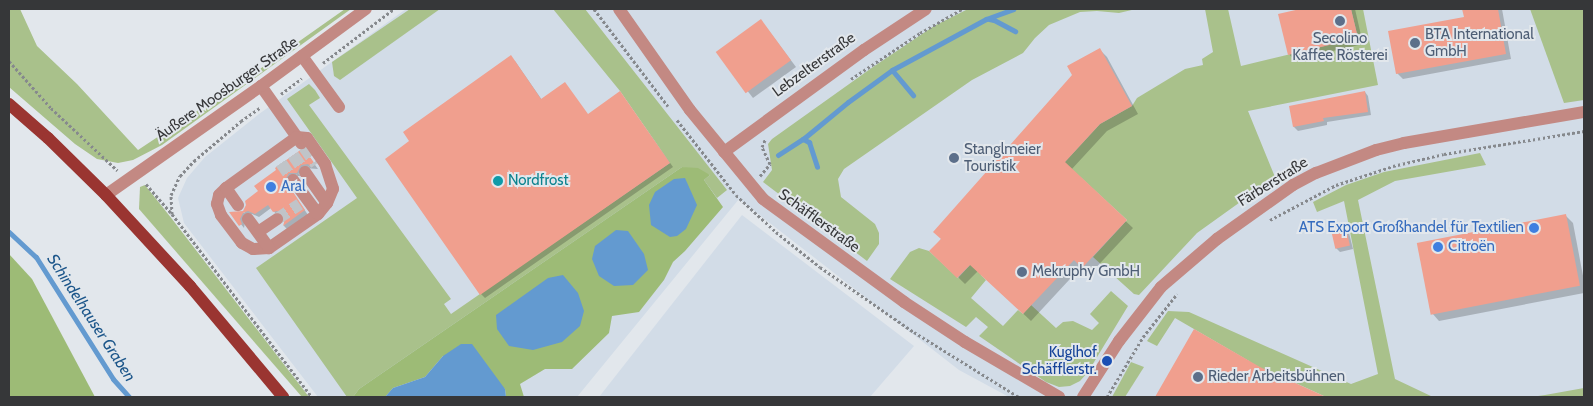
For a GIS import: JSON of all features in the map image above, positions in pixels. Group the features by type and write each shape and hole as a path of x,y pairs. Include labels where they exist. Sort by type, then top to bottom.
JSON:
{"main road":[{"path":"9,104 48,138 106,195 190,286 283,397"}],"street":[{"name":"Äußere Moosburger Straße","path":"106,195 261,86 366,9"},
{"name":"Schäfflerstraße","path":"619,9 690,110 763,200 904,302 973,347 1058,397"},
{"name":"Lebzelterstraße","path":"724,152 864,50 926,9"},
{"path":"302,56 339,108"},
{"path":"261,86 301,142"},
{"name":"Färberstraße","path":"1083,397 1119,341 1161,287 1217,239 1293,185 1316,173 1376,150 1404,143 1584,112"},
{"path":"307,138 324,164 334,188 327,203 318,214 269,248 253,249 242,243 221,215 217,204 219,196 226,188 278,158 301,142 307,138"},
{"path":"316,164 334,188"},
{"path":"305,172 327,203"},
{"path":"293,180 303,201 318,214"},
{"path":"226,188 238,205"},
{"path":"248,219 269,248"},
{"path":"258,232 277,219"}],"path":[{"path":"846,82 920,33 962,9"},
{"path":"9,61 51,108 131,176 172,214 312,397"},
{"path":"1268,222 1336,185 1393,166 1471,150 1584,131"},
{"path":"736,195 750,185 770,164 762,147 766,136"},
{"path":"1107,397 1147,332 1184,288"}],"shaded area":[{"path":"406,9 1584,9 1584,397 1009,397 959,370 739,199 577,397 318,397 184,223 178,198 187,178 205,157 259,114"},
{"path":"742,215 914,346 870,397 599,397"}],"green space":[{"path":"9,9 20,9 37,46 77,84 138,150 257,71 345,9 351,9 162,145 133,160 118,163 97,159 75,144 9,87"},
{"path":"410,9 440,9 340,80 334,76 332,62"},
{"path":"553,9 585,9 727,190 717,198 704,180 710,175 682,167 359,389 353,397 347,397 256,268 357,198 287,99 309,84 315,90 320,98 309,105 451,299 444,304 451,314 670,163 620,91"},
{"path":"968,9 1136,9 1119,13 1080,12 1049,25 1023,53 972,80 844,169 838,179 841,197 875,224 879,233 879,244 867,261 763,182 772,170 768,144 772,139 873,67 934,26"},
{"path":"1205,9 1228,9 1241,66 1358,38 1351,9 1363,9 1378,85 1248,111 1275,177 1197,233 1139,295 1134,294 1093,257 1127,220 1076,173 981,275 986,280 971,298 1003,326 1018,310 1023,314 1031,305 1056,328 1063,322 1073,321 1092,330 1099,323 1090,314 1111,291 1128,306 1088,372 1080,381 1070,386 1059,387 1046,382 979,336 988,327 976,317 966,327 890,279 910,252 919,248 929,251 958,278 1100,124 1132,106 1137,98 1185,69 1203,65 1202,59 1213,52"},
{"path":"1530,9 1584,9 1584,100 1564,103"},
{"path":"1480,153 1486,165 1395,181 1358,200 1395,379 1433,397 1326,397 1265,369 1252,397 1228,397 1249,361 1175,318 1157,346 1147,341 1168,311 1189,312 1351,384 1378,374 1344,201 1317,212 1313,202 1346,185 1384,172"},
{"path":"682,167 698,168 710,175 704,180 723,207 673,262 664,280 639,312 612,316 609,333 572,369 545,369 520,384 524,397 506,397 505,389 443,356 425,377 393,388 385,397 353,397 359,389"},
{"path":"145,185 309,397 302,397 139,209 140,187"},
{"path":"9,254 32,279 95,397 9,397"},
{"path":"1131,362 1144,367 1125,397 1112,397"},
{"path":"1584,388 1584,397 1531,397 1545,395"}],"water":[{"path":"685,178 697,205 686,229 677,236 670,237 651,225 649,205 655,192 674,179"},
{"path":"616,230 628,231 644,254 648,270 633,285 614,286 599,276 592,259 595,246"},
{"path":"563,275 578,293 584,311 580,326 562,342 533,350 509,346 497,329 496,315 548,278"},
{"path":"461,344 472,344 505,389 506,397 385,397 393,388 425,377 443,356"}],"building":[{"path":"1300,9 1351,9 1358,38 1288,55 1278,14"},
{"path":"1462,9 1498,9 1506,54 1396,74 1388,31 1464,17"},
{"path":"761,19 791,60 746,93 716,52"},
{"path":"1100,48 1132,106 1100,124 1065,162 1127,220 1082,268 1074,260 1023,314 970,265 957,278 929,251 941,239 933,232 1072,75 1067,66"},
{"name":"Nordfrost","path":"511,55 541,99 565,82 588,114 620,91 670,163 480,295 385,159 409,141 403,132"},
{"path":"1365,91 1368,112 1323,118 1324,121 1293,127 1289,106"},
{"path":"305,150 315,164 312,167 308,164 301,165 297,173 289,173 285,180 305,210 283,226 285,219 283,214 277,211 273,212 268,205 255,214 248,211 243,213 240,219 242,224 239,226 229,212 243,211 246,205 245,201 258,191 254,186 299,151"},
{"path":"1566,214 1580,286 1431,315 1417,243"},
{"path":"1345,224 1350,245 1335,249 1330,227"},
{"path":"1194,329 1260,367 1326,397 1155,397"}],"waterway":[{"path":"778,155 803,139 848,102 892,70 986,19 1013,9"},
{"path":"989,19 1015,31"},
{"path":"892,70 913,95"},
{"path":"803,139 809,142 817,167"},
{"name":"Schindelhauser Graben","path":"9,232 36,257 113,379 129,397"}],"tunnel":[{"path":"304,147 316,164"},
{"path":"293,155 305,172"},
{"path":"281,163 293,180"},
{"path":"277,219 300,204"}],"place":[{"name":"Secolino Kaffee Rösterei","path":"1340,21"},
{"name":"BTA International GmbH","path":"1415,43"},
{"name":"Stanglmeier Touristik","path":"954,158"},
{"name":"Nordfrost","path":"498,181"},
{"name":"Aral","path":"271,187"},
{"name":"ATS Export Großhandel für Textilien","path":"1534,228"},
{"name":"Citroën","path":"1438,247"},
{"name":"Mekruphy GmbH","path":"1022,272"},
{"name":"Kuglhof Schäfflerstr.","path":"1107,361"},
{"name":"Rieder Arbeitsbühnen","path":"1198,377"}]}
